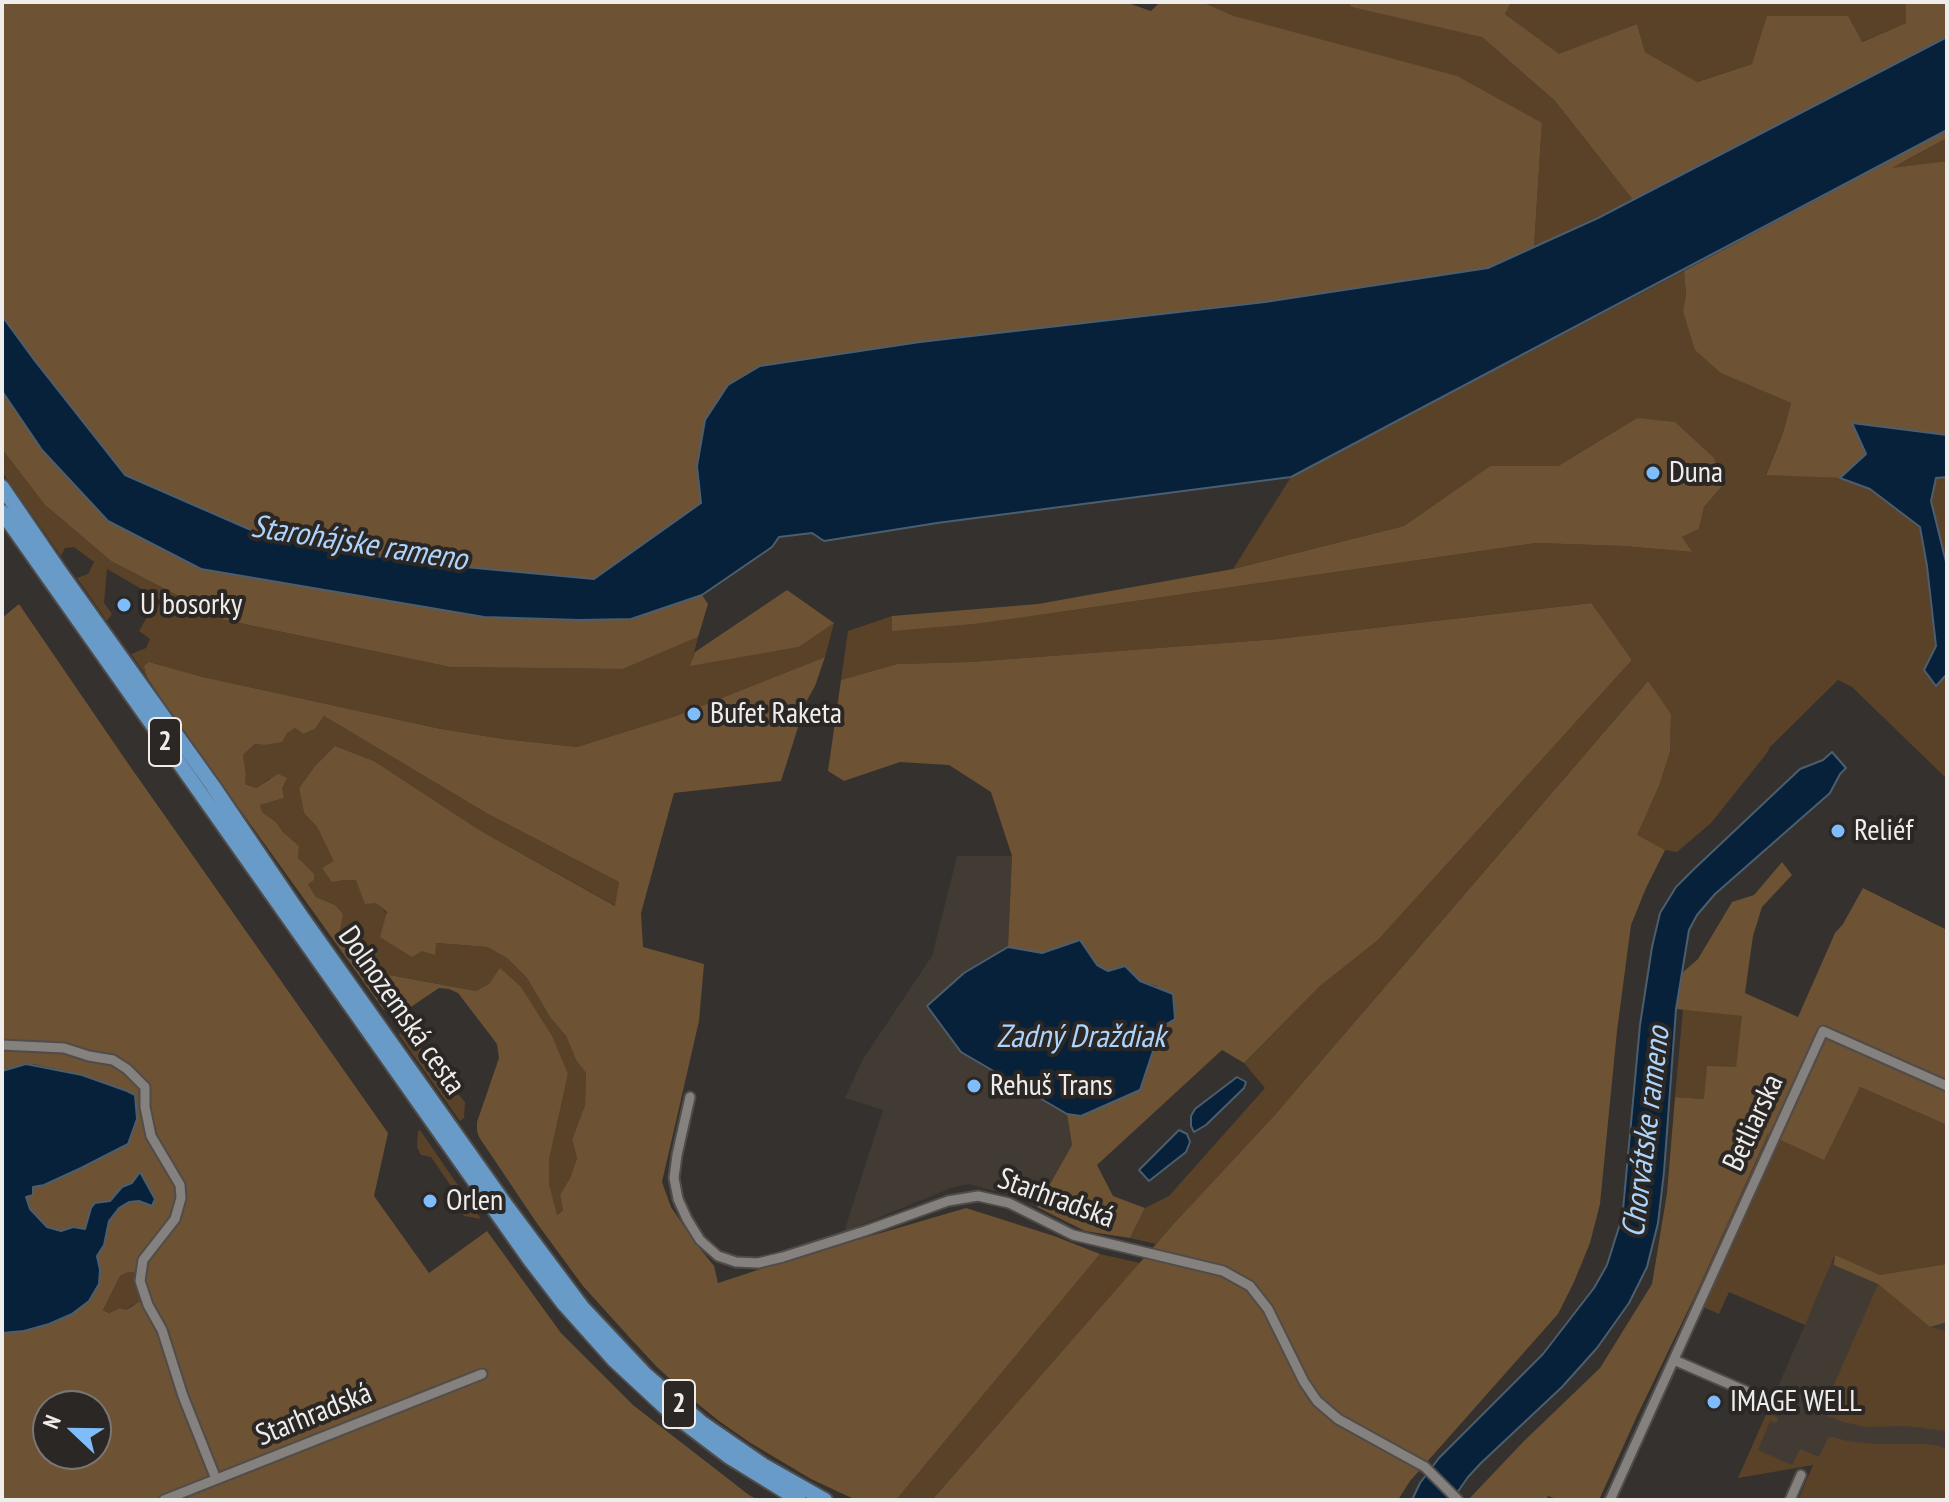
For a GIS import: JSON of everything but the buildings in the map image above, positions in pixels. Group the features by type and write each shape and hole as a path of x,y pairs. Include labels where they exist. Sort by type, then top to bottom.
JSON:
{"main road":[{"name":"Dolnozemská cesta","path":"2,487 301,916 582,1307 636,1365 702,1423 763,1465 825,1500"},
{"name":"Dolnozemská cesta","path":"2,512 563,1303 614,1360 670,1412 728,1456 799,1500"}],"street":[{"name":"Betliarska","path":"1610,1500 1823,1031 1947,1086"},
{"path":"2,1045 64,1048 113,1060 145,1087 145,1107 151,1136 180,1185 181,1198 175,1219 143,1260 140,1281 148,1305 162,1330 183,1396 216,1479"},
{"name":"Starhradská","path":"690,1097 674,1178 678,1199 687,1219 700,1240 718,1256 736,1262 758,1263 865,1231 948,1201 978,1196 1009,1203 1073,1235 1223,1271 1250,1286 1268,1309 1304,1382 1317,1401 1338,1419 1425,1467 1458,1500"},
{"path":"1674,1360 1771,1402"},
{"name":"Starhradská","path":"164,1500 482,1374"},
{"path":"1790,1500 1801,1475"}],"shaded area":[{"path":"2,2 1125,2 1151,11 1160,2 1202,2 1234,16 1457,76 1542,123 1534,247 1488,268 1265,302 920,342 760,366 697,466 701,503 595,579 411,562 267,537 125,475 2,316"},
{"path":"1202,2 1348,2 1351,7 1481,36 1555,101 1633,200 1534,247 1542,123 1234,16"},
{"path":"1348,2 1511,2 1505,14 1559,54 1637,24 1645,52 1697,82 1752,64 1767,16 1848,16 1862,42 1906,23 1905,2 1946,2 1947,36 1633,200 1555,101 1482,37 1351,7"},
{"path":"1511,2 1905,2 1906,23 1861,42 1752,64 1696,82 1645,52 1637,24 1559,55 1504,13"},
{"path":"1947,130 1947,138 1892,168 1947,161 1947,435 1853,423 1866,455 1840,478 1766,475 1791,403 1721,373 1695,350 1683,311 1686,294 1684,271"},
{"path":"1947,138 1947,161 1889,169 1911,158"},
{"path":"1684,271 1686,294 1683,311 1722,373 1791,403 1783,433 1766,474 1840,478 1870,489 1920,527 1937,647 1924,670 1936,685 1947,674 1947,779 1852,687 1838,680 1770,747 1711,823 1677,852 1665,850 1636,836 1659,786 1670,752 1671,714 1647,682 1273,1117 1156,1244 1130,1238 1145,1208 1169,1196 1265,1088 1244,1063 1320,986 1378,940 1632,660 1590,603 1278,639 970,662 897,664 841,680 848,631 892,616 892,630 1039,615 1536,543 1691,552 1682,537 1699,529 1704,507 1723,485 1637,418 1558,466 1490,466 1404,526 1233,569 1291,477"},
{"path":"2,391 42,450 201,569 484,617 631,619 702,595 708,604 698,637 623,669 450,667 225,620 111,561 45,505 2,449"},
{"path":"1637,418 1675,422 1714,458 1723,485 1704,507 1699,529 1682,537 1692,552 1536,543 1039,615 892,631 892,616 1038,604 1233,569 1404,526 1490,466 1558,466"},
{"path":"2,449 45,505 111,561 225,620 450,667 623,669 698,637 691,665 799,647 834,623 825,657 676,716 577,747 441,729 203,677 149,662 145,666 147,677 131,654 146,648 150,639 139,631 162,601 107,569 104,603 112,614 107,621 77,578 88,574 94,562 74,547 65,548 61,556 2,472"},
{"path":"1947,477 1947,566 1931,501 1936,478"},
{"path":"787,590 834,623 799,647 690,666 695,652"},
{"path":"1591,603 1632,660 1378,940 1320,986 1244,1063 1222,1050 1097,1165 1113,1196 1145,1208 1130,1238 1085,1231 1037,1207 1072,1145 1067,1114 1081,1116 1139,1090 1161,1027 1157,986 1140,981 1125,967 1108,971 1097,965 1080,940 1042,953 1008,947 1012,856 991,792 949,765 900,762 844,781 828,771 841,680 897,664 970,662 1278,639"},
{"path":"19,604 388,1133 374,1196 429,1273 487,1231 561,1333 633,1405 758,1500 2,1500 2,1333 24,1331 100,1270 97,1256 104,1245 109,1221 119,1208 129,1201 152,1206 132,1183 122,1187 110,1201 91,1208 85,1230 73,1227 61,1231 47,1227 30,1209 26,1197 33,1187 48,1182 135,1095 82,1075 33,1064 2,1071 2,618","holes":["135,1272 143,1277 147,1285 146,1302 139,1302 126,1310 120,1308 109,1313 103,1310 120,1276"]},
{"path":"825,657 806,702 781,781 674,793 641,913 643,947 704,964 699,1021 662,1182 671,1207 714,1266 718,1283 966,1208 1100,1254 896,1500 856,1500 811,1479 749,1442 693,1400 657,1367 583,1286 479,1137 477,1122 499,1058 497,1044 458,993 449,989 439,988 402,1013 390,1013 383,1009 172,715 147,677 144,666 149,662 203,677 441,729 577,747 676,716","holes":["324,716 488,814 619,882 615,906 481,831 374,761 335,746 299,788 304,813 317,827 334,861 322,868 332,882 356,880 365,904 376,903 387,912 380,937 412,957 422,951 435,955 436,943 487,947 507,958 527,978 550,1017 566,1036 576,1060 586,1073 585,1105 572,1140 577,1158 560,1195 563,1210 557,1215 549,1184 549,1160 568,1074 552,1036 521,987 500,968 489,984 476,991 384,974 374,975 373,966 368,961 374,952 340,930 343,914 335,905 316,897 308,884 314,880 314,874 298,858 299,846 262,812 260,805 284,798 282,788 287,778 278,774 256,788 245,784 243,755 255,744 282,742 287,733 295,728 303,734 315,729"]},
{"path":"1648,681 1671,714 1670,752 1637,835 1665,850 1631,925 1600,1204 1590,1243 1558,1314 1410,1481 1398,1500 932,1500 1171,1227 1273,1117"},
{"path":"324,716 488,814 619,882 616,906 481,831 374,761 335,746 299,788 304,813 317,827 335,861 322,869 343,879 356,880 421,951 435,943 487,947 507,958 527,978 550,1017 566,1036 576,1060 586,1073 585,1105 572,1140 577,1158 560,1195 563,1210 556,1215 549,1184 549,1160 568,1074 521,987 489,984 476,991 385,974 374,975 367,961 373,952 340,930 335,905 316,897 308,884 298,858 299,846 262,812 259,805 284,798 270,778 256,788 245,784 243,755 255,744 264,745 295,728 303,734 315,729"},
{"path":"957,856 1012,856 1008,947 964,973 961,1052 1067,1114 1072,1145 1037,1207 1013,1196 969,1184 951,1188 844,1232 883,1110 845,1098 863,1059 932,956"},
{"path":"1782,862 1792,875 1762,907 1753,936 1745,993 1798,1017 1835,933 1863,888 1947,930 1947,1125 1860,1087 1824,1160 1768,1134 1599,1500 1559,1500 1548,1496 1546,1500 1468,1500 1600,1368 1652,1284 1667,1193 1675,1097 1704,1099 1707,1066 1736,1067 1742,1016 1676,1009 1681,974 1698,959 1732,902 1754,895"},
{"path":"1683,1009 1743,1016 1736,1068 1704,1099 1675,1097"},
{"path":"401,1030 419,1036 424,1042 416,1042 452,1094 459,1095 465,1102 464,1118 460,1121 399,1035"},
{"path":"1860,1087 1947,1125 1947,1264 1880,1275 1835,1255 1805,1325 1729,1292 1719,1314 1692,1302 1768,1134"},
{"path":"1901,1105 1947,1125 1947,1469 1903,1449 1738,1478"},
{"path":"420,1130 481,1219 464,1216 459,1208 466,1208 431,1157 421,1155 417,1147"},
{"path":"1100,1254 1140,1263 932,1500 896,1500"},
{"path":"1835,1255 1880,1275 1947,1264 1947,1322 1930,1327 1878,1284 1834,1265"},
{"path":"128,1272 143,1277 147,1285 146,1302 132,1305 126,1310 120,1308 109,1313 103,1310 120,1276"},
{"path":"1878,1284 1930,1327 1947,1331 1947,1431 1906,1426 1866,1427 1810,1409 1815,1398 1826,1403"},
{"path":"1767,1413 1778,1418 1776,1423 1770,1421 1758,1450 1792,1465 1800,1449 1819,1457 1828,1438 1833,1437 1876,1444 1939,1446 1947,1450 1947,1500 1798,1500 1813,1465 1738,1478"}],"water":[{"path":"1947,37 1947,130 1291,477 937,523 824,541 812,533 779,537 772,547 702,595 631,619 484,617 201,569 108,521 42,450 2,391 2,316 125,475 267,537 411,562 594,579 701,503 697,466 705,420 728,385 760,366 920,342 1265,302 1488,268 1598,218"},
{"path":"1852,423 1947,435 1947,477 1936,478 1931,501 1947,566 1947,674 1936,686 1924,670 1936,646 1920,527 1870,489 1840,478 1866,454"},
{"name":"Chorvátske rameno","path":"1832,752 1846,768 1830,793 1715,894 1689,930 1676,1009 1658,1223 1647,1267 1629,1303 1597,1348 1562,1387 1481,1463 1452,1500 1412,1500 1420,1483 1439,1458 1543,1354 1594,1288 1607,1265 1623,1210 1640,1025 1660,913 1676,887 1800,769 1823,760"},
{"name":"Zadný Draždiak","path":"1080,940 1097,965 1108,971 1125,966 1140,981 1173,994 1175,1019 1161,1027 1140,1090 1081,1116 1067,1114 961,1052 927,1006 964,973 1008,947 1042,953"},
{"path":"26,1064 82,1075 135,1095 137,1119 128,1144 44,1185 33,1187 33,1195 26,1197 30,1209 47,1227 61,1231 73,1227 85,1229 95,1203 110,1201 140,1172 155,1199 152,1206 139,1201 129,1202 119,1208 109,1221 104,1245 97,1256 99,1284 89,1301 72,1314 49,1324 2,1333 2,1071"},
{"path":"1237,1077 1246,1082 1244,1088 1206,1125 1194,1132 1191,1116 1195,1109"},
{"path":"1179,1130 1187,1134 1190,1142 1186,1152 1149,1181 1139,1170"}],"place":[{"name":"Duna","path":"1653,473"},
{"name":"U bosorky","path":"124,605"},
{"name":"Bufet Raketa","path":"694,714"},
{"name":"Reliéf","path":"1838,831"},
{"name":"Rehuš Trans","path":"974,1086"},
{"name":"Orlen","path":"430,1201"},
{"name":"IMAGE WELL","path":"1714,1402"}],"water label":[{"name":"Starohájske rameno","path":"359,544"}]}
